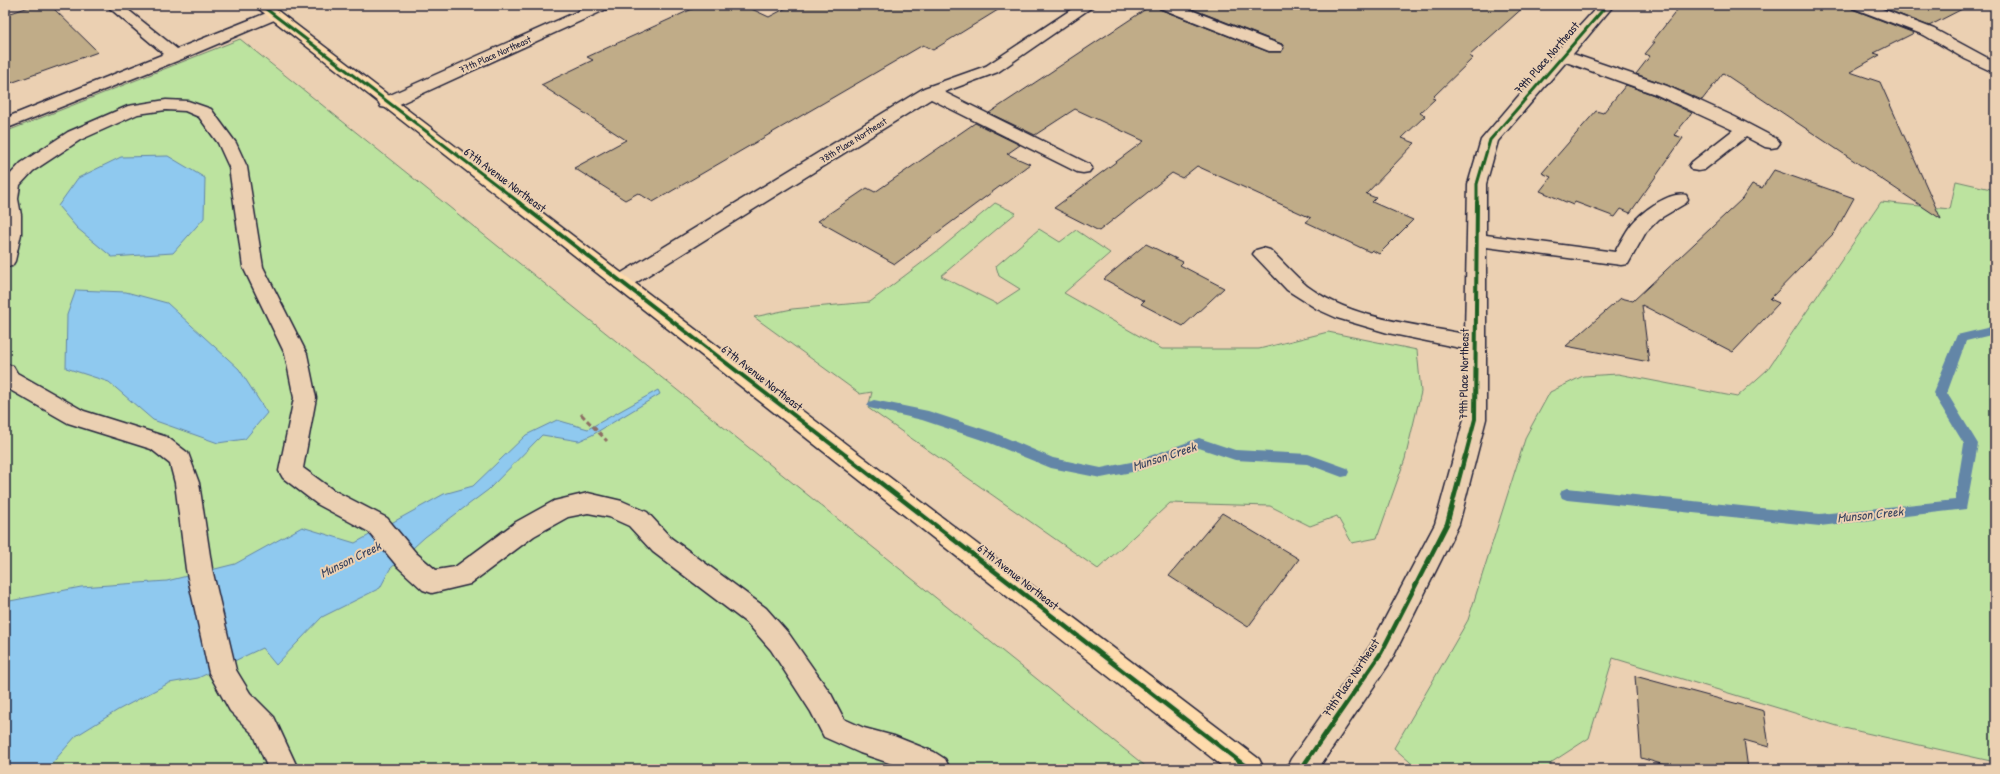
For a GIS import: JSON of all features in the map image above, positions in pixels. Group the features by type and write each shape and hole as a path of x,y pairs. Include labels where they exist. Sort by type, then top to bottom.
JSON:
{"main road":[{"name":"67th Avenue Northeast","path":"267,10 622,282 1249,769"}],"street":[{"path":"113,5 176,56"},
{"name":"77th Place Northeast","path":"387,103 604,5"},
{"name":"78th Place Northeast","path":"622,282 930,92 992,69 1088,5"},
{"path":"1165,5 1275,48"},
{"name":"79th Place Northeast","path":"1301,769 1381,653 1447,524 1475,418 1477,184 1490,140 1562,55 1607,5"},
{"path":"1858,5 1929,32 1995,68"},
{"path":"5,124 176,56 267,10"},
{"path":"1562,55 1661,90 1745,129 1771,143"},
{"path":"930,92 1083,168"},
{"path":"5,261 11,234 12,214 9,199 11,184 27,167 74,136 134,110 166,105 188,106 205,113 223,137 238,167 253,267 296,354 305,398 291,471 325,497 378,525 407,560 432,582 461,576 525,529 563,508 588,503 613,508 638,519 662,545 757,616 780,642 821,703 834,728 860,740 894,750 924,762 935,769"},
{"path":"1698,166 1745,129"},
{"path":"1477,240 1621,259 1638,229 1652,215 1679,199"},
{"path":"1263,254 1305,294 1345,313 1377,323 1475,343"},
{"path":"5,372 9,379 76,417 159,443 180,459 187,483 199,569 223,673 240,702 264,726 283,769"}],"green space":[{"path":"240,39 1149,769 5,769 5,132"},
{"path":"1956,181 1995,190 1995,762 1844,728 1613,658 1589,738 1552,762 1547,769 1418,769 1394,748 1468,620 1526,436 1550,392 1583,376 1618,374 1737,397 1767,370 1881,202 1950,209"},
{"path":"995,203 1016,213 941,276 997,304 1020,289 999,276 996,266 1039,229 1060,242 1076,230 1110,253 1064,293 1162,349 1259,349 1328,332 1417,350 1421,392 1405,459 1377,538 1352,543 1337,516 1310,526 1270,506 1170,503 1098,569 868,408 872,392 860,394 754,317 792,309 870,302 940,249"}],"water":[{"path":"168,156 205,178 204,218 173,253 112,257 77,228 58,206 78,178 121,157"},
{"path":"76,290 126,292 167,303 239,369 267,413 245,439 218,443 153,420 109,382 66,368 67,315"},
{"path":"658,390 660,394 592,435 579,441 542,435 488,490 425,537 390,569 380,588 322,617 276,665 262,648 198,678 169,683 118,710 76,736 47,769 5,769 5,602 81,587 167,581 235,564 302,527 355,543 444,494 473,486 526,435 557,420 588,429"}],"building":[{"path":"35,5 50,5 98,52 5,85 5,15"},
{"path":"701,5 743,5 769,17 792,5 1006,5 933,50 923,45 653,202 638,193 625,200 574,168 626,140 541,85 593,60 587,57"},
{"path":"1152,5 1157,5 1159,9 1269,52 1281,52 1284,47 1282,44 1182,5 1526,5 1469,56 1473,58 1432,98 1435,99 1420,113 1425,116 1402,138 1415,143 1366,194 1376,198 1372,202 1413,220 1379,254 1372,250 1370,252 1306,222 1311,218 1197,166 1182,178 1172,173 1099,231 1054,208 1144,141 1075,109 1035,135 989,113"},
{"path":"1681,5 1850,5 1852,9 1914,33 1874,53 1880,55 1850,72 1880,82 1941,219 1723,73 1702,100 1636,74 1650,56 1645,54 1655,42 1652,42"},
{"path":"1876,5 1970,5 1929,26"},
{"path":"1626,85 1654,95 1692,113 1674,135 1683,138 1630,213 1621,209 1615,217 1575,202 1573,205 1540,191 1551,177 1542,173 1596,111 1603,113"},
{"path":"975,123 1020,145 1007,154 1030,164 895,264 818,221 867,188 875,192"},
{"path":"1774,170 1854,198 1835,232 1770,299 1779,303 1733,352 1642,305 1649,362 1566,346 1621,298 1633,301 1742,199 1752,184 1762,188"},
{"path":"1146,244 1183,262 1180,265 1224,288 1183,326 1141,304 1144,301 1104,279"},
{"path":"1222,513 1299,559 1248,627 1169,576"},
{"path":"1635,676 1764,711 1769,747 1744,740 1748,769 1678,769 1641,758"}],"waterway":[{"name":"Munson Creek","path":"1567,494 1820,520 1961,505 1971,444 1940,393 1961,338 1995,330"},
{"name":"Munson Creek","path":"874,405 923,415 990,437 1051,463 1101,473 1137,466 1199,443 1235,455 1308,459 1342,472"}],"marked path":[{"path":"581,414 607,441"}],"cycle path":[{"path":"261,5 622,282 1249,769"},
{"path":"1301,769 1381,653 1447,524 1475,419 1477,184 1490,140 1607,5"}]}
